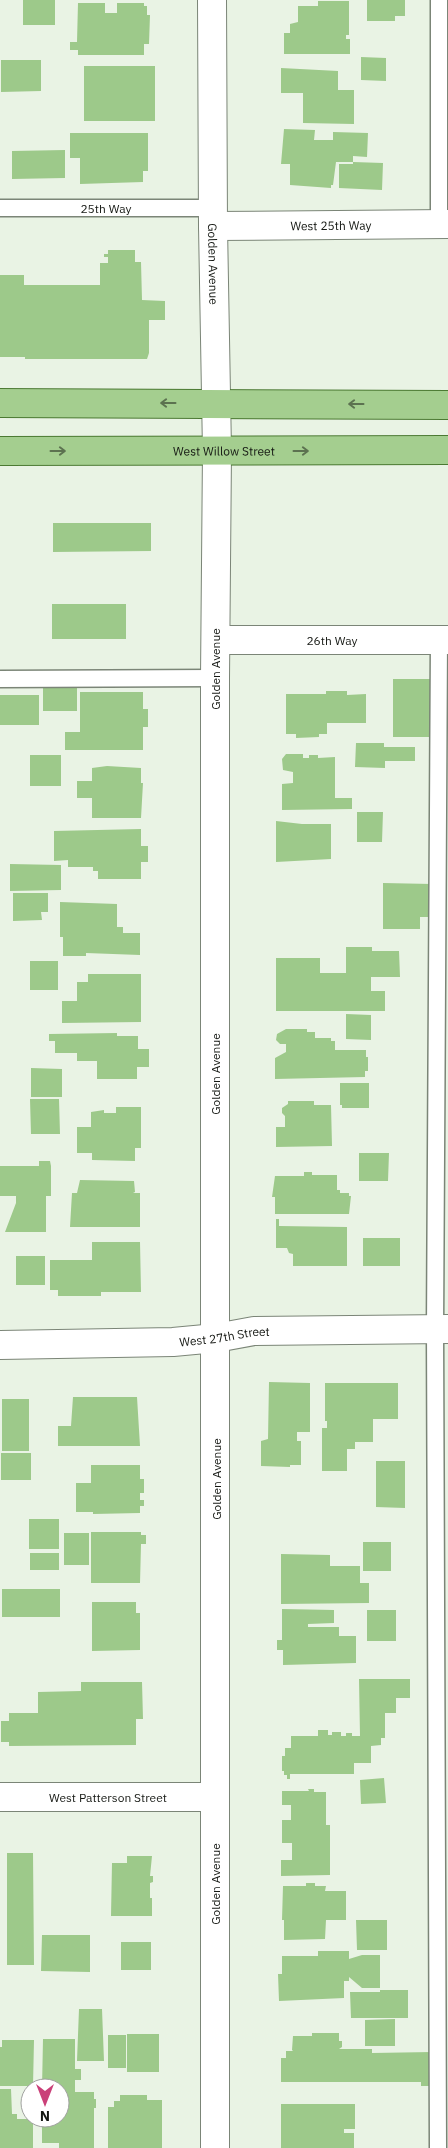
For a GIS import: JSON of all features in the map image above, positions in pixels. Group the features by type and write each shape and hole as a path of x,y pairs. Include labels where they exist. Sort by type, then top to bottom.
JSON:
{"main road":[{"path":"0,403 448,405"},
{"name":"West Willow Street","path":"0,451 448,450"}],"street":[{"name":"Golden Avenue","path":"212,0 217,452 215,678 215,2148"},
{"name":"West 25th Way","path":"213,217 443,224"},
{"name":"26th Way","path":"216,640 443,640"},
{"name":"West 27th Street","path":"0,1345 173,1342 216,1338 254,1331 442,1329"},
{"name":"West Patterson Street","path":"0,1797 215,1797"}],"lane":[{"path":"439,0 443,224"},
{"name":"25th Way","path":"0,208 213,217"},
{"path":"438,2148 443,640"},
{"path":"0,679 215,678"}],"building":[{"path":"23,0 55,0 55,25 23,25"},
{"path":"367,0 405,0 405,16 395,16 395,21 367,21"},
{"path":"318,1 349,1 349,35 346,35 346,39 350,39 350,54 284,54 284,33 290,33 290,24 298,22 298,6 318,6"},
{"path":"78,3 105,3 105,13 117,13 117,3 144,3 144,6 147,6 147,15 150,15 149,44 144,44 144,55 78,55 78,50 70,50 70,42 77,42"},
{"path":"361,57 386,58 386,81 361,80"},
{"path":"1,60 41,60 41,91 1,92"},
{"path":"84,66 155,66 155,121 84,121"},
{"path":"281,68 338,71 338,90 354,90 354,124 303,123 303,93 281,93"},
{"path":"284,129 315,130 314,140 333,140 333,132 368,133 367,157 353,156 353,162 336,162 331,188 290,185 290,164 281,164"},
{"path":"70,133 148,133 148,171 143,171 143,182 80,184 80,158 70,158"},
{"path":"65,150 65,178 12,179 12,151"},
{"path":"353,162 383,163 382,190 339,188 339,164 353,164"},
{"path":"108,250 135,250 135,262 141,262 142,300 165,301 165,320 149,320 149,353 147,359 25,359 25,357 0,357 0,275 24,275 24,285 100,285 100,263 108,263 108,257 104,257 104,254 108,254"},
{"path":"53,523 151,523 151,551 53,552"},
{"path":"52,604 126,604 126,639 52,639"},
{"path":"393,679 432,679 432,737 393,737"},
{"path":"43,687 77,687 77,711 43,711"},
{"path":"326,691 347,691 347,695 366,694 366,723 327,723 327,734 319,734 319,737 296,738 296,734 286,734 286,694 326,694"},
{"path":"80,692 143,692 143,709 148,709 148,727 143,727 143,750 65,750 65,732 80,732"},
{"path":"0,695 39,695 39,725 0,725"},
{"path":"356,743 384,743 384,747 415,747 415,761 385,761 385,768 355,767"},
{"path":"286,754 303,754 303,758 309,758 309,755 318,755 318,758 335,757 335,798 352,798 352,809 282,810 282,784 293,783 293,772 283,770 282,759"},
{"path":"30,755 61,755 61,786 30,786"},
{"path":"107,766 141,768 141,783 143,783 141,818 92,818 92,798 77,798 77,781 92,781 92,768"},
{"path":"357,812 383,812 382,842 357,842"},
{"path":"276,821 302,824 331,824 331,859 276,862"},
{"path":"141,829 141,846 148,846 148,862 141,862 141,879 98,879 98,871 93,871 93,867 68,867 68,860 54,861 54,831"},
{"path":"10,864 61,865 61,890 10,891"},
{"path":"383,883 432,884 432,907 429,907 429,917 420,917 420,929 383,929"},
{"path":"13,893 48,893 48,912 41,912 42,920 13,921"},
{"path":"60,902 117,904 117,927 123,927 123,933 140,933 140,955 86,953 86,956 63,956 63,937 60,937"},
{"path":"346,947 372,947 372,951 399,951 400,977 371,977 371,991 385,991 385,1011 276,1011 276,958 320,958 320,973 346,973"},
{"path":"30,961 58,961 58,990 30,990"},
{"path":"88,974 141,974 141,1022 62,1023 62,1001 77,1001 77,982 88,982"},
{"path":"346,1014 371,1015 371,1040 346,1039"},
{"path":"286,1029 307,1029 307,1032 315,1032 315,1038 331,1038 331,1041 335,1041 335,1050 366,1050 368,1071 365,1071 365,1077 275,1079 275,1058 286,1052 286,1044 280,1044 276,1040 277,1034"},
{"path":"117,1033 117,1036 138,1036 138,1049 149,1049 149,1067 137,1067 137,1079 97,1079 97,1061 77,1061 77,1053 55,1053 55,1041 49,1041 49,1034"},
{"path":"31,1068 62,1069 62,1097 31,1097"},
{"path":"340,1083 369,1083 369,1108 342,1108 342,1105 340,1105"},
{"path":"30,1099 59,1099 60,1134 31,1134"},
{"path":"288,1101 314,1101 314,1105 331,1105 332,1146 276,1147 276,1127 285,1127 285,1116 282,1113 282,1108 288,1104"},
{"path":"116,1107 141,1107 141,1148 135,1148 135,1161 92,1160 92,1153 77,1153 77,1127 91,1127 91,1112 104,1110 104,1113 116,1113"},
{"path":"359,1153 389,1153 388,1181 359,1181"},
{"path":"39,1161 50,1161 51,1166 51,1196 46,1196 46,1232 5,1232 16,1203 16,1196 0,1196 0,1166 39,1166"},
{"path":"304,1172 312,1172 312,1175 337,1175 337,1190 340,1190 340,1193 349,1193 349,1196 351,1196 349,1214 275,1214 275,1197 272,1197 275,1176 304,1176"},
{"path":"80,1180 134,1181 135,1192 133,1193 140,1193 140,1227 70,1227 72,1193 77,1193"},
{"path":"276,1219 279,1219 279,1226 347,1227 347,1266 293,1266 293,1254 289,1253 287,1248 276,1248"},
{"path":"363,1238 400,1238 400,1266 363,1266"},
{"path":"92,1242 140,1242 141,1292 101,1292 101,1296 58,1296 58,1290 50,1290 50,1260 92,1260"},
{"path":"16,1256 45,1256 45,1285 16,1285"},
{"path":"269,1382 310,1383 310,1432 297,1432 297,1441 301,1441 301,1465 290,1465 290,1467 261,1466 261,1441 268,1439"},
{"path":"325,1383 398,1383 398,1419 373,1419 373,1442 355,1442 355,1449 347,1449 347,1471 322,1471 322,1428 327,1428 327,1421 325,1421"},
{"path":"73,1397 137,1397 140,1446 58,1446 58,1426 71,1426"},
{"path":"2,1399 29,1399 29,1451 2,1451"},
{"path":"1,1453 31,1453 31,1480 1,1480"},
{"path":"376,1461 405,1461 405,1508 376,1507"},
{"path":"91,1465 140,1465 140,1479 144,1479 144,1493 140,1493 140,1500 144,1500 144,1506 140,1506 140,1513 93,1514 93,1512 76,1512 76,1483 91,1483"},
{"path":"29,1519 59,1519 59,1549 29,1549"},
{"path":"91,1532 141,1532 141,1535 146,1535 146,1544 141,1544 140,1583 91,1583"},
{"path":"64,1533 89,1533 89,1565 64,1565"},
{"path":"363,1542 391,1542 391,1571 363,1571"},
{"path":"30,1553 59,1553 59,1570 30,1570"},
{"path":"281,1554 330,1555 330,1566 360,1566 360,1583 369,1583 369,1603 281,1604"},
{"path":"2,1589 60,1589 60,1617 2,1617"},
{"path":"92,1602 136,1602 136,1613 140,1613 140,1650 92,1651"},
{"path":"282,1609 334,1610 334,1623 308,1624 308,1627 339,1627 339,1636 356,1636 356,1663 283,1665 283,1650 277,1650 277,1640 282,1640"},
{"path":"367,1610 396,1610 396,1641 367,1641"},
{"path":"359,1679 410,1679 410,1698 396,1698 396,1713 385,1713 385,1738 381,1738 381,1745 371,1746 371,1763 354,1763 354,1774 290,1774 290,1779 287,1779 287,1775 284,1775 284,1771 282,1771 282,1756 285,1756 285,1748 291,1748 291,1736 318,1736 318,1730 328,1730 328,1735 332,1735 332,1732 341,1732 341,1736 346,1736 346,1733 352,1733 352,1736 360,1736"},
{"path":"81,1682 142,1682 143,1719 136,1719 136,1745 9,1746 9,1742 1,1742 1,1721 9,1721 9,1713 38,1713 38,1692 81,1691"},
{"path":"384,1778 386,1803 361,1804 360,1780"},
{"path":"308,1789 314,1789 314,1792 326,1792 326,1825 330,1825 330,1875 281,1876 281,1860 292,1860 292,1843 282,1843 282,1820 291,1820 291,1805 282,1805 282,1791 309,1791"},
{"path":"7,1853 33,1853 34,1965 7,1965"},
{"path":"127,1856 152,1856 150,1876 153,1876 153,1882 150,1883 150,1898 152,1898 152,1916 111,1916 112,1863 127,1863"},
{"path":"306,1883 315,1883 315,1886 326,1886 325,1891 346,1891 346,1920 326,1920 325,1939 284,1940 284,1920 282,1920 283,1886 306,1886"},
{"path":"356,1920 387,1920 387,1950 357,1950"},
{"path":"42,1935 90,1935 90,1972 41,1971"},
{"path":"121,1942 151,1942 151,1970 121,1970"},
{"path":"318,1951 349,1951 349,1959 362,1955 380,1955 380,1988 362,1988 349,1977 349,1981 344,1981 344,1998 279,2001 278,1974 282,1974 282,1956 318,1956"},
{"path":"380,1990 408,1990 408,2018 351,2018 350,1992 380,1992"},
{"path":"79,2009 102,2009 104,2061 77,2061"},
{"path":"395,2019 395,2046 365,2046 365,2020"},
{"path":"312,2033 339,2033 339,2041 342,2041 342,2047 339,2049 372,2049 372,2053 432,2052 432,2086 421,2086 421,2082 281,2082 281,2058 286,2058 286,2051 293,2051 293,2036 312,2036"},
{"path":"127,2034 159,2034 159,2072 127,2072"},
{"path":"108,2035 126,2035 126,2068 108,2068"},
{"path":"43,2039 75,2039 75,2069 81,2069 81,2080 75,2080 75,2092 94,2092 94,2099 96,2099 96,2108 94,2108 94,2148 59,2148 59,2143 42,2143 42,2128 70,2128 70,2078 42,2078"},
{"path":"2,2040 34,2040 33,2078 20,2078 20,2086 0,2086 0,2047 2,2047"},
{"path":"0,2089 11,2089 12,2114 17,2114 17,2119 20,2119 20,2128 33,2128 33,2148 0,2148"},
{"path":"120,2095 147,2095 147,2100 162,2100 162,2148 108,2148 108,2107 114,2107 114,2101 120,2101"},
{"path":"281,2104 355,2104 355,2129 344,2129 344,2133 354,2133 354,2148 281,2148"}]}
